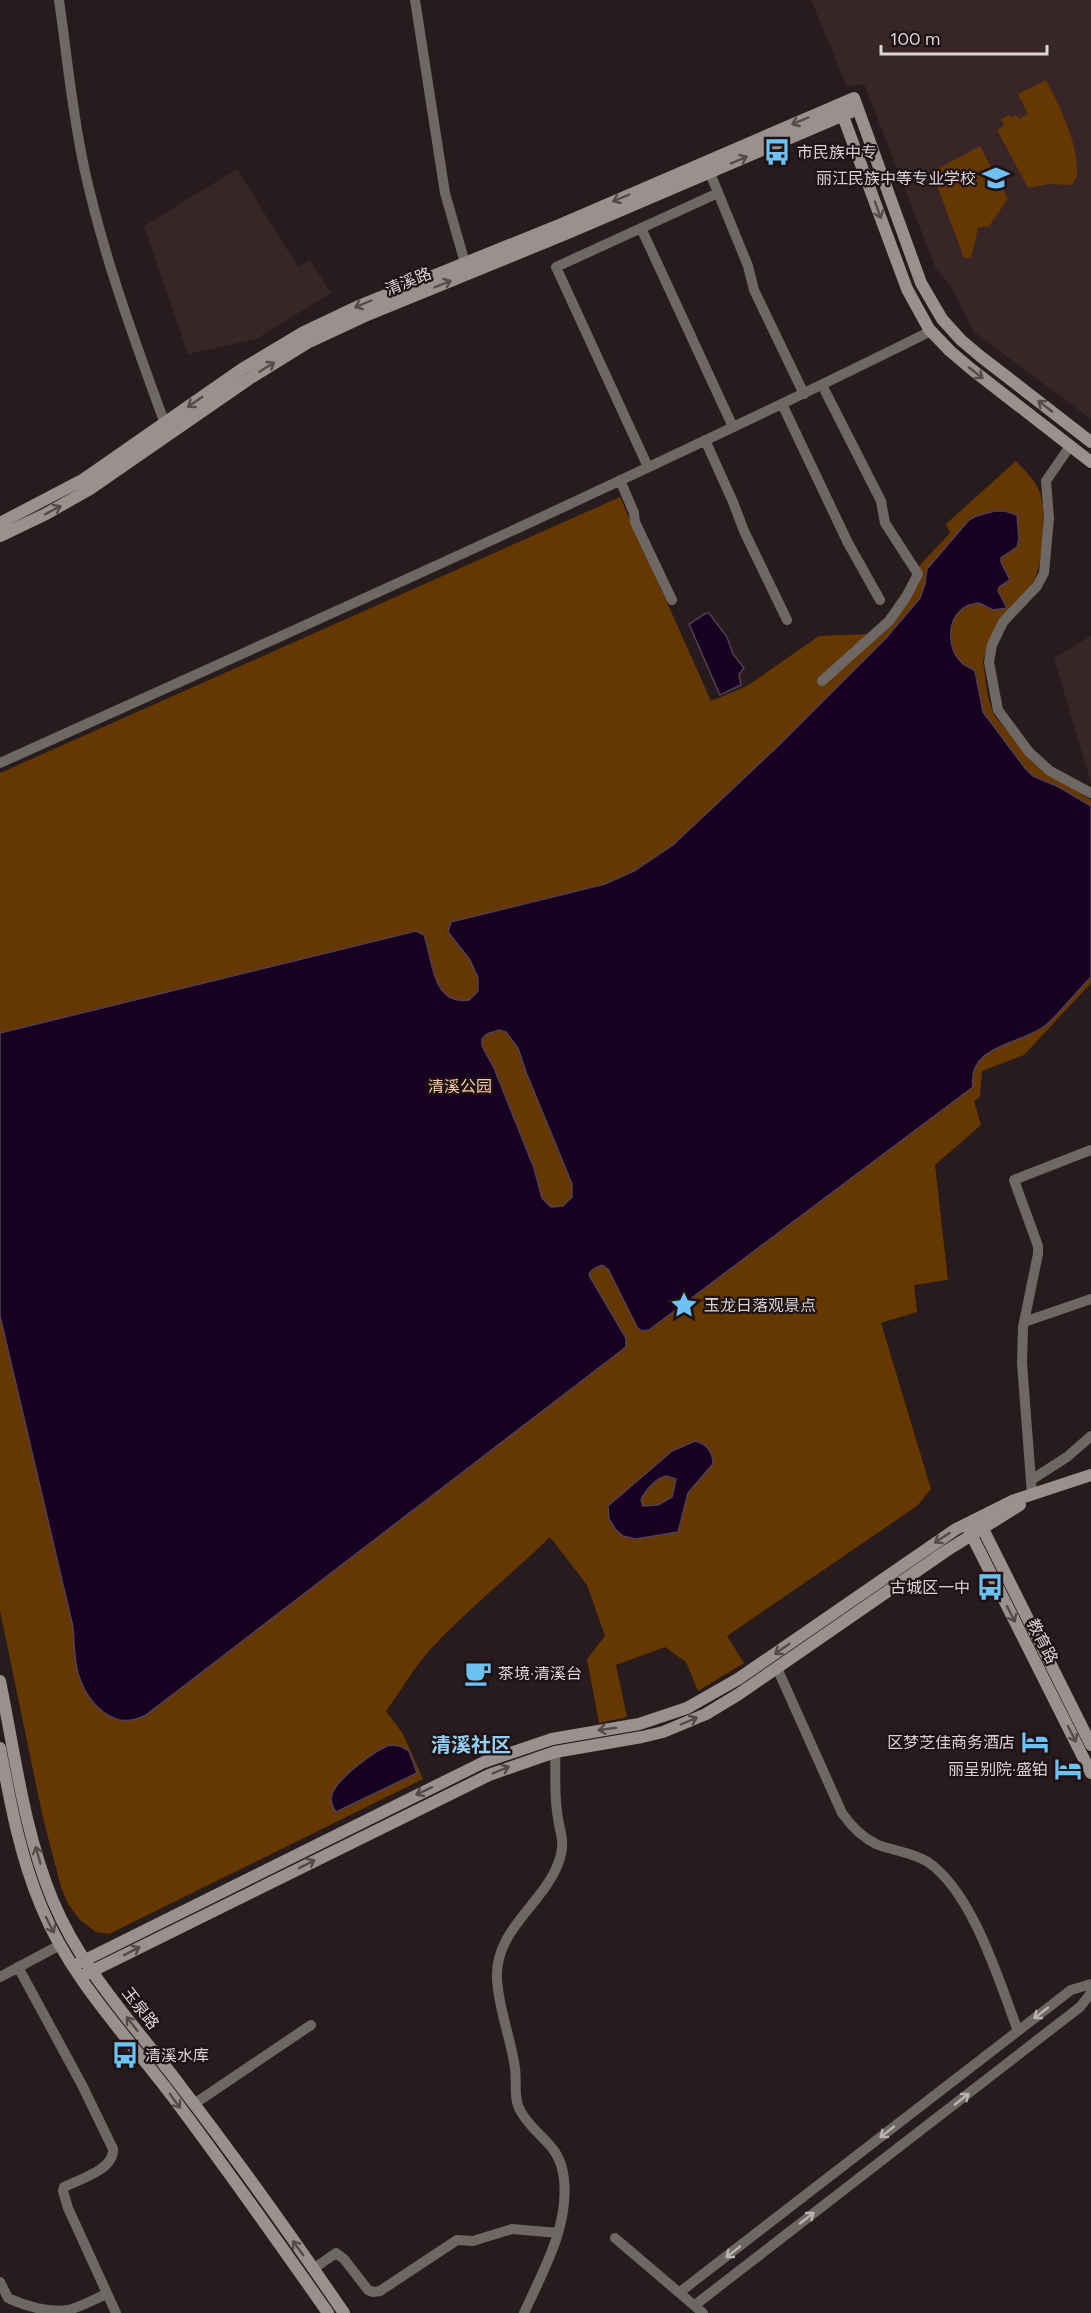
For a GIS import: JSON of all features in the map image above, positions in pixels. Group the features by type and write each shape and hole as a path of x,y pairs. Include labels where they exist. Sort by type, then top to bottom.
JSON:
{"street":[{"path":"59,0 77,129 92,202 112,273 165,424"},
{"path":"415,0 445,193 465,263"},
{"name":"清溪路","path":"0,523 84,479 242,369 297,336 361,305 856,104 921,283 942,319 980,356 1091,442"},
{"path":"841,110 907,289 931,331 969,368 1091,462"},
{"name":"清溪路","path":"0,536 90,489 249,379 309,342 710,172 841,110"},
{"path":"710,172 748,266 754,290 804,394"},
{"path":"648,467 556,267 718,193"},
{"path":"641,228 733,427"},
{"path":"0,763 354,603 782,405 931,331"},
{"path":"822,385 881,501 885,523 918,574 906,597 889,621 822,681"},
{"path":"782,405 848,543 880,600"},
{"path":"705,440 744,531 787,620"},
{"path":"1070,446 1046,481 1049,518 1044,573 1037,586 1003,622 992,645 989,662 998,710 1029,752 1050,771 1091,794"},
{"path":"620,480 634,513 635,522 672,600"},
{"path":"1032,1494 1023,1363 1023,1323 1038,1260 1038,1246 1014,1180 1091,1150"},
{"path":"1023,1323 1091,1299"},
{"path":"1031,1480 1066,1457 1091,1436"},
{"path":"80,1977 439,1798 512,1765 555,1752 642,1737 678,1726 723,1704 777,1668 974,1526 1032,1494 1091,1475"},
{"path":"73,1966 484,1762 552,1738 619,1728 659,1719 700,1702 738,1679 939,1540 974,1526 1052,1487"},
{"name":"教育路","path":"974,1526 1091,1745"},
{"name":"教育路","path":"974,1526 1091,1773"},
{"path":"777,1668 842,1813 856,1830 869,1840 918,1857 932,1866 945,1879 977,1928 1018,2031"},
{"name":"玉泉路","path":"0,1681 37,1853 53,1902 92,1971 194,2104 344,2313"},
{"name":"玉泉路","path":"0,1748 24,1857 41,1907 60,1945 80,1977 172,2096 328,2313"},
{"path":"524,2313 558,2234 564,2193 560,2159 520,2111 516,2098 515,2067 496,1979 500,1954 508,1935 553,1874 559,1862 563,1835 556,1810 555,1752"},
{"path":"0,1977 60,1945"},
{"path":"18,1967 82,2085 113,2149 112,2157 107,2165 64,2187 63,2191 68,2208 116,2313"},
{"path":"680,2292 1071,1990 1091,1984"},
{"path":"615,2238 699,2309 1080,2007 1091,1993"},
{"path":"194,2104 311,2025"},
{"path":"313,2269 336,2253 344,2259 368,2290 374,2292 380,2291 457,2240 473,2241 512,2229 558,2234"},
{"path":"0,2282 8,2298 26,2306 47,2310 66,2311 107,2294"}],"shaded area":[{"name":"丽江民族中等专业学校","path":"811,0 1091,0 1091,419 974,332 951,286 936,269 864,84 847,87"},
{"path":"237,169 298,267 310,260 331,293 256,339 188,354 144,226"},
{"path":"995,511 1017,515 1019,539 1017,547 1001,558 1010,580 999,587 998,591 1007,608 993,610 979,603 965,607 956,615 953,622 952,644 957,658 975,671 983,712 1025,768 1033,776 1059,787 1091,806 1091,977 1046,1025 1036,1032 998,1047 978,1062 973,1073 973,1087 649,1330 642,1331 637,1327 608,1269 602,1265 593,1269 589,1274 590,1277 626,1338 626,1347 146,1715 134,1720 123,1720 113,1718 103,1712 88,1695 78,1673 73,1627 0,1316 0,1033 416,931 424,935 440,988 457,1000 469,1000 478,991 478,978 470,960 448,932 451,922 605,884 634,871 673,845 778,746 886,638 920,598 927,569 969,520","holes":["499,1030 506,1032 518,1048 572,1184 572,1197 563,1206 551,1207 542,1198 534,1168 494,1068 482,1046 482,1039 487,1034"]},
{"path":"709,613 727,637 733,654 744,668 739,674 741,685 720,695 689,624"},
{"path":"1091,636 1091,783 1054,658"},
{"path":"695,1441 706,1446 713,1460 713,1464 688,1493 678,1532 636,1539 623,1536 609,1519 608,1506 672,1451","holes":["666,1476 676,1479 672,1497 658,1505 643,1506 641,1500 655,1482"]},
{"path":"390,1745 400,1746 409,1751 417,1773 336,1812 331,1798 335,1788 357,1766"}],"green space":[{"path":"1046,80 1072,139 1077,176 1072,185 1049,184 1028,188 997,130 1004,126 1001,119 1009,115 1011,118 1016,115 1019,119 1028,114 1018,94"},
{"path":"980,146 1008,199 989,226 978,228 971,258 964,258 932,172"},
{"name":"清溪公园","path":"1016,461 1032,479 1042,499 1044,522 1042,547 1035,579 986,652 983,661 988,697 994,715 1034,763 1091,800 1091,983 1024,1055 982,1071 980,1097 974,1101 981,1125 935,1165 948,1280 914,1285 917,1312 881,1323 931,1489 917,1506 727,1636 744,1663 698,1691 686,1662 665,1647 616,1665 627,1717 599,1723 587,1659 605,1636 587,1585 550,1537 458,1621 429,1651 386,1711 403,1734 423,1779 109,1934 96,1932 80,1920 68,1904 61,1887 43,1818 0,1611 0,773 620,497 711,701 747,686 819,636 868,634 886,618 920,565 950,533 946,524"}],"place":[{"name":"市民族中专","path":"777,152"},
{"name":"丽江民族中等专业学校","path":"996,178"},
{"name":"玉龙日落观景点","path":"684,1305"},
{"name":"古城区一中","path":"990,1587"},
{"name":"茶境·清溪台","path":"478,1673"},
{"name":"区梦芝佳商务酒店","path":"1035,1742"},
{"name":"丽呈别院·盛铂","path":"1068,1769"},
{"name":"清溪水库","path":"125,2055"}],"district":[{"name":"清溪社区","path":"471,1745"}]}
